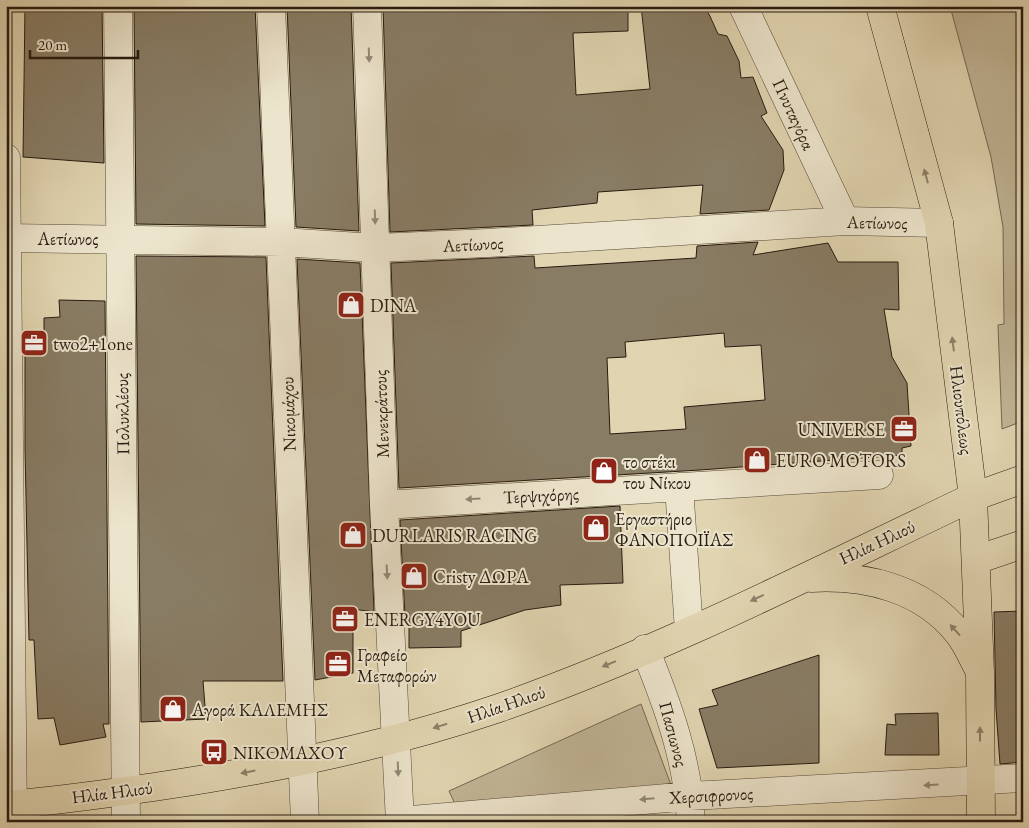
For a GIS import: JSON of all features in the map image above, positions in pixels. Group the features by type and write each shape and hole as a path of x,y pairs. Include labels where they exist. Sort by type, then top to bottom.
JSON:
{"main road":[{"name":"Ηλιουπόλεως","path":"880,6 939,223 973,497 980,672 981,822"},
{"name":"Ηλία Ηλιού","path":"11,810 217,778 302,762 397,740 535,694 645,649 802,578 973,497 1023,479"},
{"path":"976,560 1023,544"},
{"path":"802,578 841,576 872,581 910,594 934,607 960,635 980,672"}],"street":[{"name":"Πολυκλέους","path":"118,6 126,822"},
{"name":"Νικομάχου","path":"271,6 305,822"},
{"name":"Μενεκράτους","path":"367,6 384,504 400,821"},
{"name":"Πνυταγόρα","path":"743,6 844,221"},
{"path":"6,158 11,810"},
{"name":"Αετίωνος","path":"7,238 120,238 280,242 376,248 488,244 844,221 939,223"},
{"name":"Τερψιχόρης","path":"384,504 879,475"},
{"path":"679,487 689,630"},
{"name":"Πασιωνος","path":"645,649 671,713 691,809"},
{"name":"Χερσιφρονος","path":"400,821 691,809 1023,778"}],"shaded area":[{"path":"950,6 1023,6 1023,421 1002,429 998,325 1004,324 1003,227 991,157"},
{"path":"641,704 671,785 455,804 449,791"}],"building":[{"path":"25,6 102,6 104,163 23,157"},
{"path":"134,6 255,6 265,226 136,224"},
{"path":"287,6 351,6 359,231 296,227"},
{"path":"383,6 628,6 628,31 573,33 576,95 650,89 641,6 701,6 709,14 718,34 727,36 739,61 741,78 753,77 767,113 761,116 783,150 784,170 769,210 700,214 703,185 598,192 597,203 532,210 533,225 390,232"},
{"path":"758,242 753,255 828,243 838,262 898,262 899,310 884,309 892,357 907,383 911,446 902,448 902,455 700,470 399,488 391,263 534,256 535,268 696,258 697,246","holes":["724,333 725,347 761,345 765,400 684,407 686,429 610,434 607,358 626,357 625,342"]},
{"path":"136,256 266,257 283,681 203,681 206,719 141,722"},
{"path":"297,259 360,263 374,612 353,609 353,673 315,680"},
{"path":"59,300 105,301 109,724 103,724 106,737 60,745 54,718 38,719 34,640 29,640 25,449 25,334 44,334 44,318 60,317"},
{"path":"620,506 623,583 560,585 561,605 525,610 461,631 461,647 409,648 409,617 405,616 400,520"},
{"path":"1023,611 1023,762 1000,764 996,709 994,612"},
{"path":"819,655 819,763 717,768 699,709 718,705 712,690"},
{"path":"938,713 939,755 885,755 887,724 896,725 895,714"}],"place":[{"name":"DINA","path":"351,305"},
{"name":"two2+1one","path":"34,343"},
{"name":"UNIVERSE","path":"904,429"},
{"name":"EURO MOTORS","path":"757,460"},
{"name":"το στέκι του Νίκου","path":"604,471"},
{"name":"Εργαστήριο ΦΑΝΟΠΟΙΪΑΣ","path":"596,528"},
{"name":"DURLARIS RACING","path":"353,535"},
{"name":"Cristy ΔΩΡΑ","path":"414,576"},
{"name":"ENERGY4YOU","path":"345,619"},
{"name":"Γραφείο Μεταφορών","path":"338,664"},
{"name":"Αγορά ΚΑΛΕΜΗΣ","path":"173,709"},
{"name":"ΝΙΚΟΜΑΧΟΥ","path":"214,752"}]}
